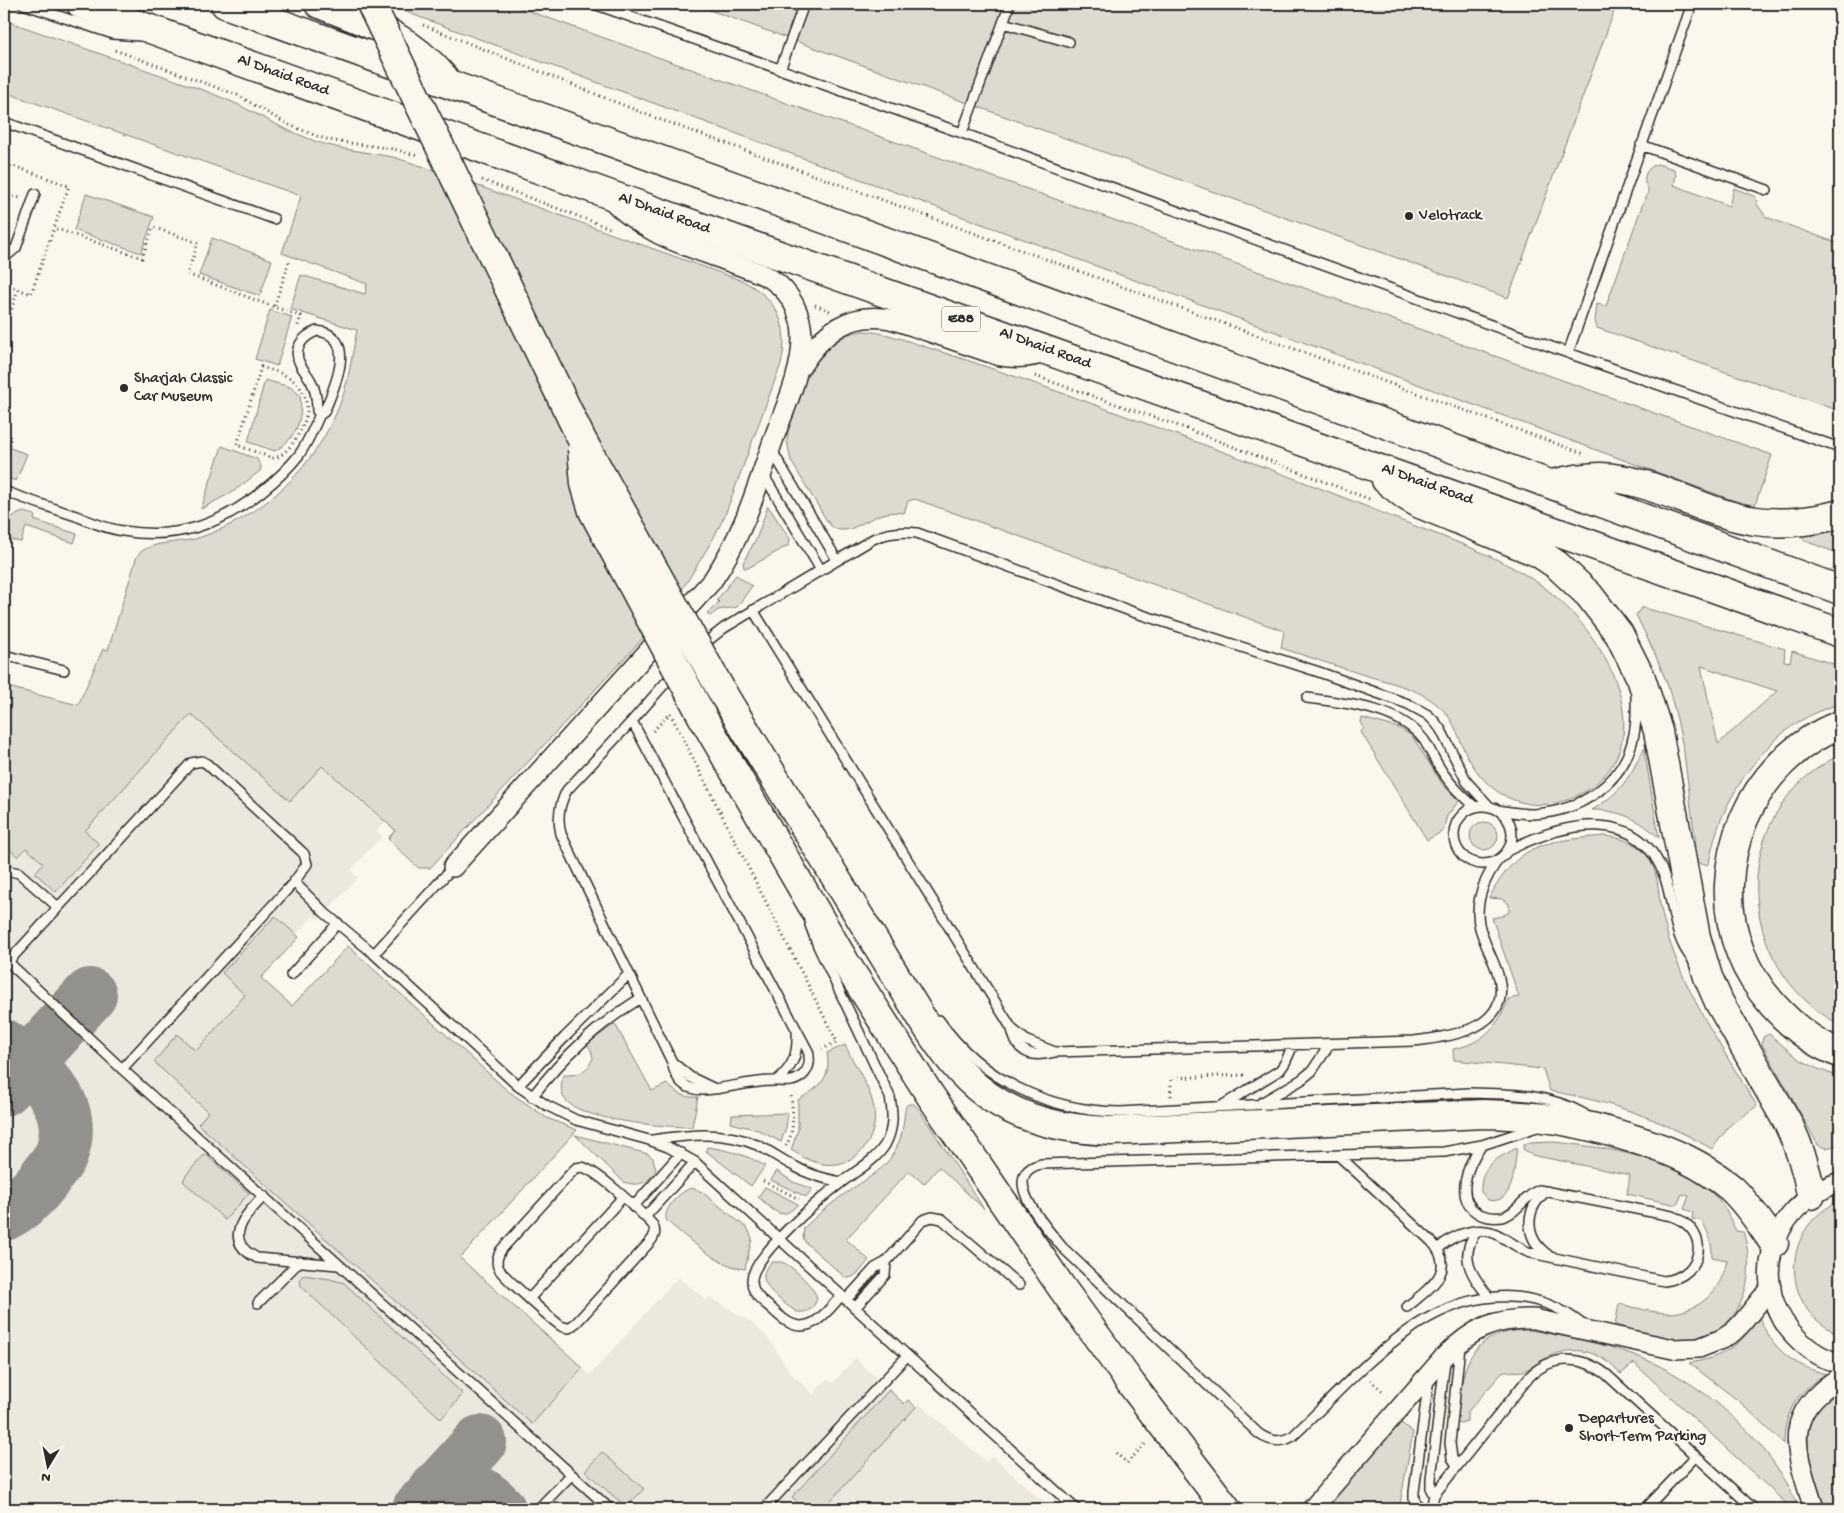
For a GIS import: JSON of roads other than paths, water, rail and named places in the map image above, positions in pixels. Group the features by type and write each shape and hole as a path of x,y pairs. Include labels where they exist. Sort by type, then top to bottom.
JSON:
{"highway":[{"name":"Al Dhaid Road","path":"81,4 605,193 1840,633"},
{"path":"225,4 785,204 1840,590"},
{"path":"319,4 392,34 433,64 450,84"},
{"path":"371,4 582,440 725,697 909,988 929,1030 963,1074 1005,1106 1029,1118 1056,1126 1083,1130 1111,1131 1484,1114 1517,1115 1563,1120 1608,1130 1680,1155 1717,1177 1746,1204 1774,1243"},
{"path":"582,440 585,484 593,511 702,716 845,962 930,1095 1062,1288 1132,1385 1227,1509"},
{"path":"1373,466 1394,487 1420,504 1517,542 1557,565 1589,595 1620,634 1650,704 1658,731 1696,937 1708,977 1719,1002 1788,1123 1804,1162 1811,1195"},
{"path":"1552,484 1585,478 1618,479 1643,485 1720,513 1757,521 1786,522 1840,514"},
{"path":"1840,725 1803,744 1779,765 1759,789 1742,824 1734,846 1729,876 1730,907 1736,938 1741,954 1763,993 1784,1017 1808,1036 1840,1053"}],"street":[{"path":"605,193 628,216 650,230 769,278 780,285 798,313 801,325 802,337 799,369"},
{"path":"453,867 712,581 737,539 799,369 815,346 826,335 840,326 855,320 891,319 1000,356 1013,358 1051,351"},
{"path":"1840,1182 1811,1195 1787,1218 1774,1243 1770,1265 1771,1287 1778,1311 1791,1333 1810,1350 1832,1362 1840,1363"},
{"path":"1312,1509 1460,1341 1484,1326 1517,1318 1534,1319 1674,1349 1699,1348 1722,1339 1733,1332 1771,1287"},
{"path":"1814,1509 1797,1453 1798,1427 1805,1410 1816,1395 1825,1386 1840,1377"}],"lane":[{"path":"23,4 113,34 142,36 156,30"},
{"path":"594,4 962,133 1840,448"},
{"path":"780,70 804,4"},
{"path":"962,133 1010,4"},
{"path":"1568,352 1692,4"},
{"path":"1003,23 1068,42"},
{"path":"4,122 274,219"},
{"path":"1641,145 1767,190"},
{"path":"4,258 16,248 35,194"},
{"path":"4,491 122,531 153,534 185,531 215,522 242,507 284,472 299,454 311,435 320,414 323,414 330,398 341,354 337,340 331,335 317,332 304,338 298,350 301,365 312,382 317,401 317,411 320,414"},
{"path":"770,448 837,560"},
{"path":"762,472 821,570"},
{"path":"693,653 724,628 753,610 885,534 897,532 917,533 1134,612 1319,672 1408,704 1428,715 1441,730 1467,782 1510,824 1511,842 1507,850 1491,869 1482,890 1479,912 1479,924 1498,976 1500,993 1495,1010 1484,1023 1468,1031 1451,1036 1414,1041 1055,1052 1036,1055 1027,1052 1019,1046 1014,1038 1012,1029 753,610"},
{"path":"4,655 64,670"},
{"path":"1307,698 1354,705 1402,721 1422,738 1443,773 1463,797 1475,807 1532,814 1559,810 1595,795 1616,775 1630,749 1636,722 1636,683 1631,656"},
{"path":"632,721 808,1051 810,1057 807,1070 792,1082 776,1081 713,1088 690,1077 672,1062 566,845 558,823 560,806 566,790 681,666"},
{"path":"122,1069 294,882 306,864 304,854 207,764 196,761 187,766 58,907 6,960 122,1069 610,1509"},
{"path":"1475,807 1463,814 1455,826 1454,834 1457,849 1462,855 1475,863 1491,863 1498,860"},
{"path":"1507,850 1551,832 1596,825 1620,828 1638,838 1653,853 1660,864 1674,910 1681,942 1686,952 1708,977"},
{"path":"374,954 453,867"},
{"path":"4,874 10,871 19,874 58,907"},
{"path":"294,882 532,1097 576,1120 649,1140 681,1153 695,1162 1076,1509"},
{"path":"804,891 811,928 818,946 890,1097 893,1110 892,1122 889,1135 882,1149 813,1206 780,1238 754,1269 753,1288 761,1300 792,1324 800,1326 816,1322 875,1268 886,1262 923,1220 932,1217 942,1219 1019,1285"},
{"path":"291,974 338,923"},
{"path":"518,1086 629,974"},
{"path":"532,1097 574,1048 598,1027 641,998"},
{"path":"934,1014 944,1028 970,1056 988,1071 1024,1092 1065,1106 1088,1110 1120,1112 1469,1093 1527,1095 1564,1104 1608,1130"},
{"path":"776,1081 788,1070 796,1055 798,1031"},
{"path":"1258,1104 1301,1080 1312,1071 1330,1044"},
{"path":"1220,1106 1280,1070 1293,1045"},
{"path":"1563,1120 1482,1145 1444,1152 1041,1164 1035,1166 1025,1175 1022,1188 1037,1216 1062,1247 1259,1434 1267,1439 1282,1441 1294,1436 1389,1345 1422,1322 1460,1304 1489,1297 1518,1296 1545,1303 1561,1310 1589,1330"},
{"path":"649,1140 694,1134 731,1136 759,1146 810,1174 841,1182"},
{"path":"1438,1249 1460,1234 1477,1231 1495,1233 1522,1250 1551,1258 1664,1281 1683,1276 1696,1262 1698,1242 1694,1233 1689,1225 1681,1219 1672,1216 1539,1190 1532,1193 1514,1210 1500,1217 1482,1215 1473,1210 1467,1200 1465,1190 1466,1177 1474,1155 1482,1145"},
{"path":"633,1207 681,1153"},
{"path":"1339,1156 1438,1249 1442,1257 1443,1265 1437,1280 1407,1307"},
{"path":"645,1217 695,1162"},
{"path":"576,1168 588,1168 633,1207 653,1225 654,1237 573,1326 564,1327 499,1268 498,1256 576,1168"},
{"path":"1547,1191 1534,1204 1529,1220 1532,1238 1537,1246 1551,1258"},
{"path":"264,1196 241,1222 238,1231 242,1248 248,1254 257,1258 338,1265"},
{"path":"530,1298 623,1197"},
{"path":"1477,1231 1470,1243 1468,1262 1472,1274 1489,1297"},
{"path":"258,1304 300,1261"},
{"path":"854,1308 885,1275 886,1262"},
{"path":"1457,1465 1452,1458 1450,1443 1460,1341"},
{"path":"764,1509 907,1356"},
{"path":"1434,1495 1431,1490 1431,1479 1446,1356"},
{"path":"1430,1509 1434,1495 1534,1372 1552,1363 1574,1360 1597,1367 1606,1374 1754,1509"},
{"path":"1420,1509 1414,1499 1414,1492 1430,1375"},
{"path":"1645,1509 1696,1456"},
{"path":"538,1509 571,1474"}],"place":[{"name":"Velotrack","path":"1409,216"},
{"name":"Sharjah Classic Car Museum","path":"124,388"},
{"name":"Departures Short-Term Parking","path":"1569,1428"}]}
